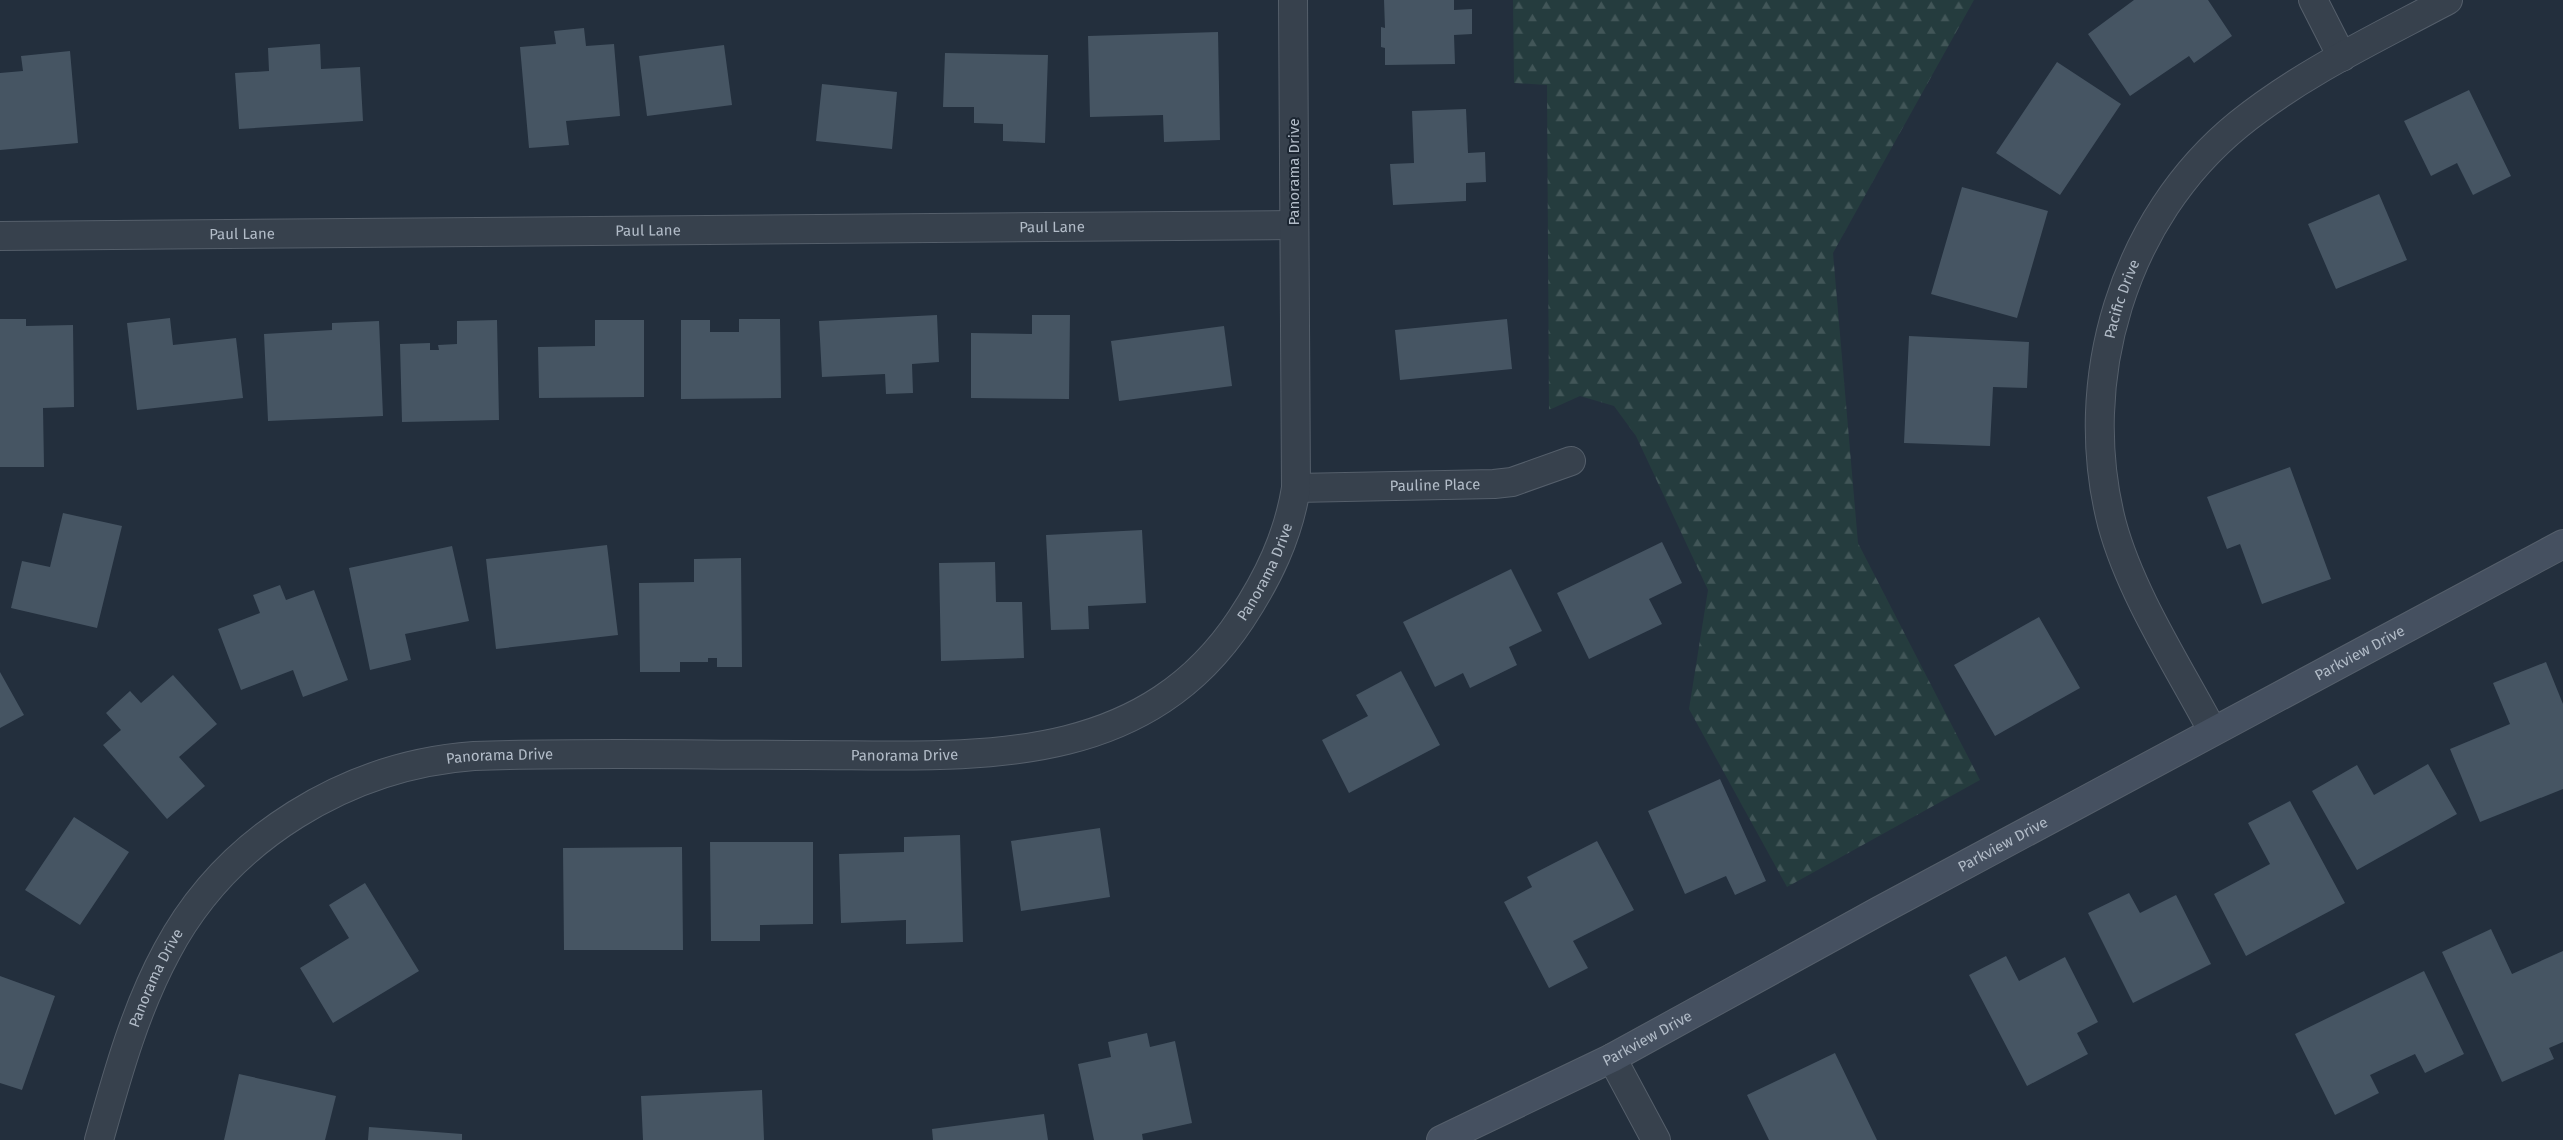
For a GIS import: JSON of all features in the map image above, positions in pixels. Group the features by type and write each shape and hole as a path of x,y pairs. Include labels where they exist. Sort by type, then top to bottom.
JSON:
{"street":[{"name":"Panorama Drive","path":"99,1140 136,1023 166,951 184,922 216,882 264,835 329,796 384,772 443,758 511,754 943,755 1037,748 1106,729 1156,704 1190,678 1214,655 1256,596 1284,541 1296,488 1293,0"},
{"path":"2313,0 2342,57"},
{"name":"Pacific Drive","path":"2212,730 2133,581 2112,525 2102,471 2099,430 2104,364 2118,307 2129,275 2144,243 2178,188 2216,144 2239,124 2306,77 2448,0"},
{"name":"Paul Lane","path":"0,236 1294,225"},
{"name":"Pauline Place","path":"1296,488 1475,486 1512,482 1571,461"},
{"name":"Parkview Drive","path":"1441,1140 1612,1058 1879,910 2212,730 2563,544"},
{"path":"1612,1058 1656,1140"}],"green space":[{"path":"1513,0 1974,0 1833,253 1858,543 1980,780 1787,887 1689,709 1708,590 1636,436 1614,406 1580,396 1549,410 1547,85 1514,83"}],"building":[{"path":"1384,0 1454,0 1454,10 1472,9 1472,34 1454,35 1455,64 1385,65 1385,48 1381,47 1381,27 1385,28"},
{"path":"2134,0 2208,0 2232,36 2194,63 2189,56 2130,96 2088,34"},
{"path":"584,28 586,46 614,44 620,116 566,121 569,145 529,148 520,47 556,44 554,31"},
{"path":"1218,32 1220,140 1164,142 1163,115 1090,117 1088,36"},
{"path":"320,44 321,69 360,67 363,121 239,129 235,73 269,71 268,48"},
{"path":"724,45 732,105 647,116 639,56"},
{"path":"70,51 78,143 0,150 0,73 23,71 21,56"},
{"path":"945,53 1048,55 1045,143 1003,141 1003,124 974,123 974,107 943,107"},
{"path":"2057,62 2121,104 2060,195 1996,153"},
{"path":"822,84 897,92 892,149 816,141"},
{"path":"2469,90 2511,176 2473,195 2457,163 2431,176 2404,121"},
{"path":"1466,109 1468,153 1485,152 1486,182 1466,183 1466,201 1393,205 1390,164 1414,163 1412,111"},
{"path":"1962,187 2048,211 2017,318 1931,294"},
{"path":"2379,194 2407,260 2336,289 2308,224"},
{"path":"937,315 939,362 912,364 913,393 886,394 885,374 822,377 819,321"},
{"path":"1032,315 1070,315 1069,399 971,398 971,333 1032,334"},
{"path":"170,318 173,345 236,338 243,398 137,410 127,323"},
{"path":"0,319 26,319 26,326 73,325 74,407 43,408 44,467 0,467"},
{"path":"739,319 780,319 781,398 681,399 681,320 710,320 710,332 739,332"},
{"path":"1507,319 1512,369 1400,380 1395,330"},
{"path":"497,320 499,420 402,422 400,344 430,343 430,350 439,350 438,345 457,344 457,321"},
{"path":"595,320 644,320 644,397 539,398 538,347 595,346"},
{"path":"379,321 383,416 268,421 264,334 332,330 332,323"},
{"path":"1224,326 1232,386 1119,401 1111,341"},
{"path":"1909,336 2029,342 2027,388 1993,387 1990,446 1904,443"},
{"path":"2290,467 2331,579 2262,604 2240,544 2227,549 2207,497"},
{"path":"63,513 122,526 97,628 11,608 22,561 50,567"},
{"path":"1142,530 1146,603 1088,606 1089,629 1051,630 1046,535"},
{"path":"1662,542 1682,583 1649,599 1662,624 1589,659 1557,593"},
{"path":"607,545 618,635 496,649 486,559"},
{"path":"452,546 469,621 405,634 411,660 370,670 349,568"},
{"path":"741,558 742,667 717,667 717,658 708,658 708,662 680,662 680,672 640,672 639,583 694,582 694,559"},
{"path":"995,562 996,602 1022,602 1024,658 941,661 939,563"},
{"path":"1511,569 1542,631 1509,647 1517,665 1470,688 1463,673 1435,687 1403,622"},
{"path":"280,585 286,600 314,590 348,680 303,697 293,670 241,690 218,629 260,613 253,595"},
{"path":"2039,617 2080,688 1995,736 1954,665"},
{"path":"2546,662 2563,704 2563,789 2480,822 2450,749 2510,724 2493,683"},
{"path":"1401,671 1440,745 1349,793 1322,740 1368,716 1356,695"},
{"path":"0,672 24,715 0,728"},
{"path":"173,675 217,724 179,757 205,786 167,819 103,745 121,730 106,713 130,691 141,703"},
{"path":"2428,764 2457,814 2357,870 2312,791 2357,765 2374,795"},
{"path":"1720,779 1766,881 1735,895 1726,876 1685,894 1648,811"},
{"path":"2290,801 2345,903 2246,956 2214,894 2270,864 2248,823"},
{"path":"74,817 129,852 80,925 25,890"},
{"path":"1100,828 1110,897 1021,911 1011,841"},
{"path":"960,835 963,942 906,944 906,920 841,923 839,854 904,852 904,837"},
{"path":"1597,841 1634,910 1573,941 1588,968 1549,988 1504,902 1532,887 1527,877"},
{"path":"710,842 813,842 813,924 760,925 760,941 711,941"},
{"path":"682,847 683,950 564,950 563,848"},
{"path":"365,883 419,971 333,1023 300,968 349,938 329,905"},
{"path":"2129,893 2140,913 2176,895 2211,964 2133,1003 2088,913"},
{"path":"2491,929 2512,974 2563,951 2563,1042 2549,1048 2554,1059 2502,1082 2442,952"},
{"path":"2006,956 2019,981 2065,957 2098,1022 2077,1033 2088,1054 2027,1086 1969,975"},
{"path":"2424,971 2464,1054 2425,1073 2415,1054 2370,1075 2379,1093 2335,1115 2295,1034"},
{"path":"0,976 55,996 22,1090 0,1083"},
{"path":"1147,1033 1150,1047 1175,1041 1192,1123 1142,1134 1143,1140 1094,1140 1078,1064 1111,1057 1108,1042"},
{"path":"1835,1053 1877,1140 1769,1140 1747,1095"},
{"path":"239,1074 336,1096 325,1140 224,1140"},
{"path":"762,1090 764,1140 643,1140 641,1096"},
{"path":"1044,1114 1048,1140 933,1140 932,1129"},
{"path":"369,1127 462,1134 462,1140 368,1140"}]}
